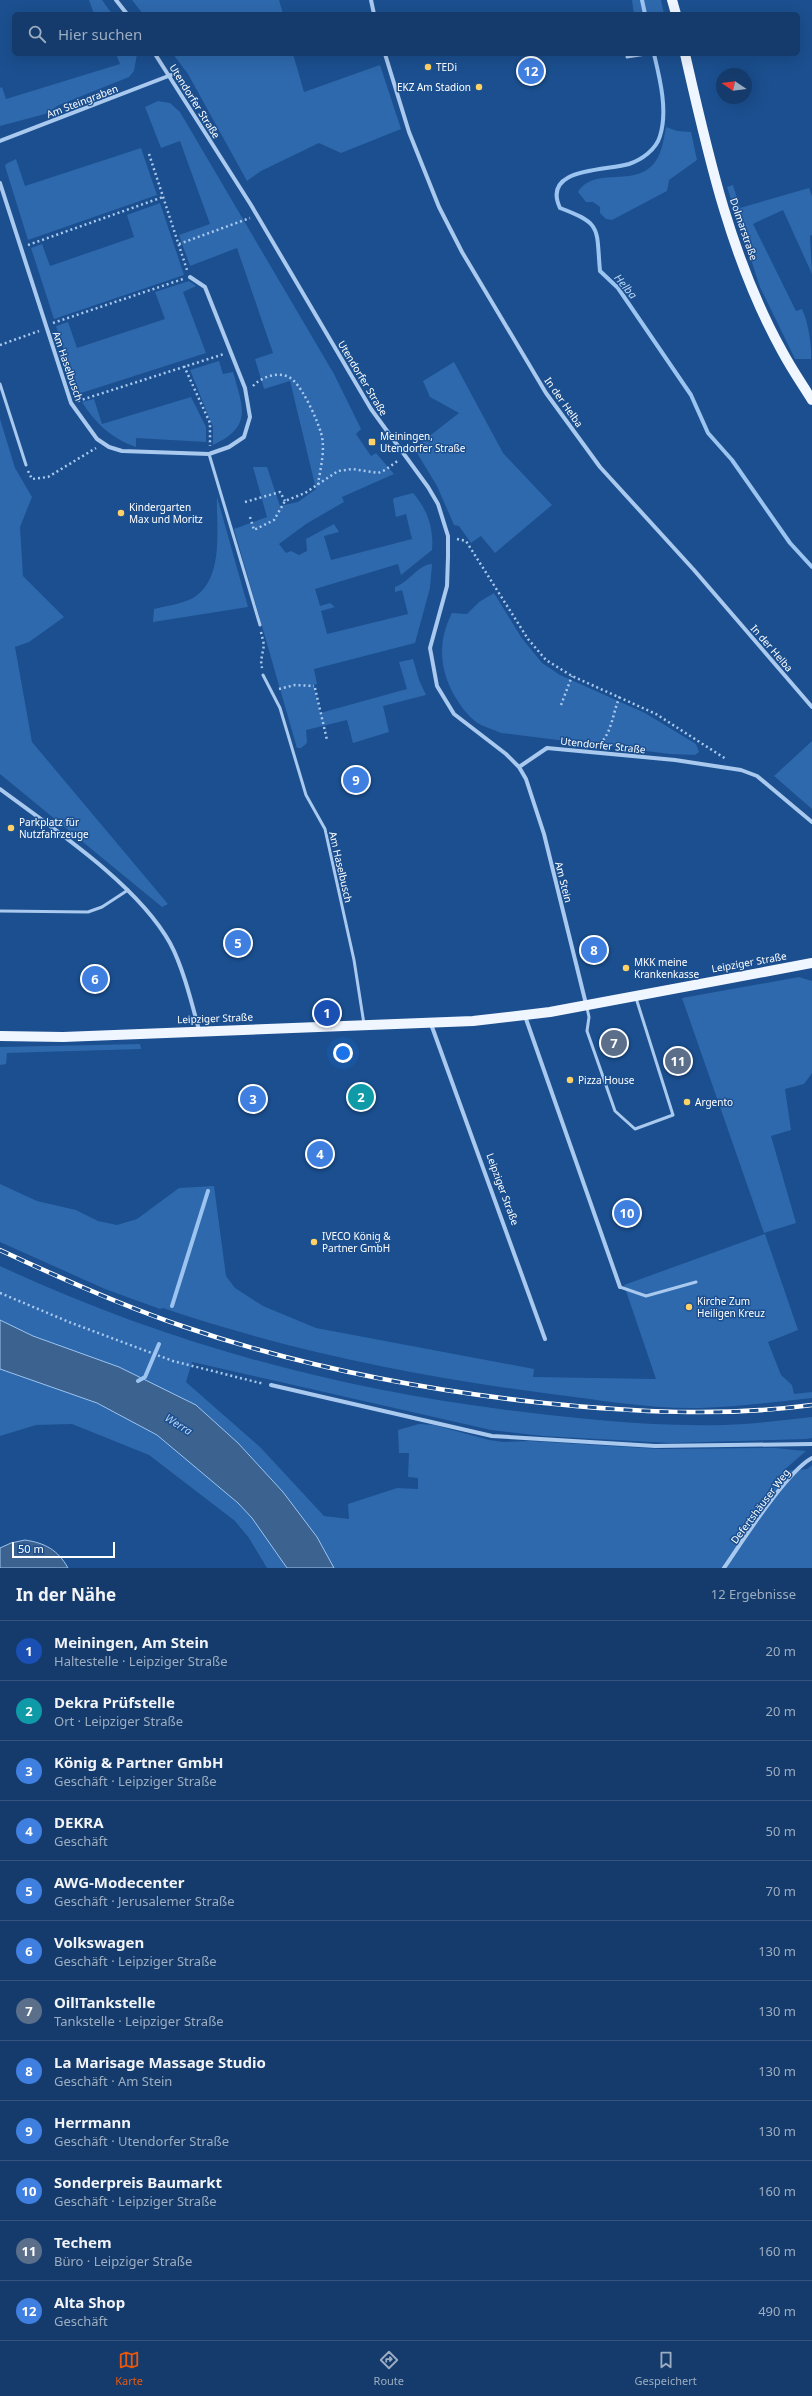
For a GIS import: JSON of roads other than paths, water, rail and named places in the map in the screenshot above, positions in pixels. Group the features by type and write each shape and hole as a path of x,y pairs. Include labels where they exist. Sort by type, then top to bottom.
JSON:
{"main road":[{"path":"672,0 675,12"},
{"name":"Dolmarstraße","path":"685,56 707,150 731,232 770,328 812,400"},
{"name":"Leipziger Straße","path":"0,1036 63,1037 199,1030 431,1024 525,1015 812,963"}],"street":[{"path":"116,0 125,12"},
{"path":"371,0 374,12"},
{"name":"Utendorfer Straße","path":"156,56 170,75 257,216 371,409 404,456 428,486 438,504 448,536 447,586 430,648 437,686 454,714 506,754 519,767 546,748 596,752 741,770 757,776 812,822"},
{"name":"In der Helba","path":"386,56 409,132 442,214 462,252 546,393 600,467 694,570 812,707"},
{"name":"Am Steingraben","path":"0,142 170,75"},
{"name":"Am Haselbusch","path":"0,183 71,403 86,426 103,443 122,451 209,454 229,447 244,437 250,418 246,394 232,352 205,287 190,277"},
{"name":"Am Stein","path":"519,767 531,790 544,834 586,1004"},
{"path":"0,789 56,830 128,890 171,944 199,1030"},
{"path":"525,1015 620,1287"},
{"name":"Leipziger Straße","path":"431,1024 545,1340"},
{"path":"271,1386 492,1436 655,1446 812,1444"},
{"name":"Defertshäuser Weg","path":"724,1568 752,1526 794,1473 812,1458"}],"lane":[{"path":"627,57 633,56"},
{"path":"0,384 26,465"},
{"path":"209,454 260,625"},
{"name":"Am Haselbusch","path":"263,675 280,708 306,796 325,830 354,960 364,1026"},
{"path":"0,912 88,912 102,906 128,890"},
{"path":"586,1004 589,1017 587,1031 615,1111 634,1129 673,1115 635,994"},
{"path":"620,1287 646,1296 696,1282"}],"water":[{"name":"Werra","path":"0,1320 33,1336 119,1367 196,1405 238,1443 283,1492 317,1537 334,1568 287,1568 252,1518 238,1503 157,1435 97,1403 0,1369"},
{"path":"25,1540 39,1543 50,1548 60,1556 68,1568 0,1568 0,1548 11,1543"}],"waterway":[{"name":"Helba","path":"642,0 645,12"},
{"name":"Helba","path":"654,56 661,84 663,106 662,126 660,136 655,146 648,154 629,164 592,170 567,178 560,185 557,195 560,208 584,219 595,229 600,271 618,288 691,395 708,433 732,460 790,543 812,567"},
{"path":"172,1306 208,1191"},
{"path":"138,1381 145,1377 159,1344"}],"railway":[{"path":"0,1250 90,1291 182,1326 271,1353 361,1375 498,1398 610,1409 711,1412 779,1409 812,1405"}],"place":[{"name":"TEDi","path":"428,67"},
{"name":"Alta Shop","path":"531,71"},
{"name":"EKZ Am Stadion","path":"479,87"},
{"name":"Meiningen, Utendorfer Straße","path":"372,442"},
{"name":"Kindergarten Max und Moritz","path":"121,513"},
{"name":"Herrmann","path":"356,780"},
{"name":"Parkplatz für Nutzfahrzeuge","path":"11,828"},
{"name":"AWG-Modecenter","path":"238,943"},
{"name":"La Marisage Massage Studio","path":"594,950"},
{"name":"MKK meine Krankenkasse","path":"626,968"},
{"name":"Volkswagen","path":"95,979"},
{"name":"Meiningen, Am Stein","path":"327,1013"},
{"name":"Oil!Tankstelle","path":"614,1043"},
{"name":"Techem","path":"678,1061"},
{"name":"Pizza House","path":"570,1080"},
{"name":"Dekra Prüfstelle","path":"361,1097"},
{"name":"König & Partner GmbH","path":"253,1099"},
{"name":"Argento","path":"687,1102"},
{"name":"DEKRA","path":"320,1154"},
{"name":"Sonderpreis Baumarkt","path":"627,1213"},
{"name":"IVECO König & Partner GmbH","path":"314,1242"},
{"name":"Kirche Zum Heiligen Kreuz","path":"689,1307"}]}
